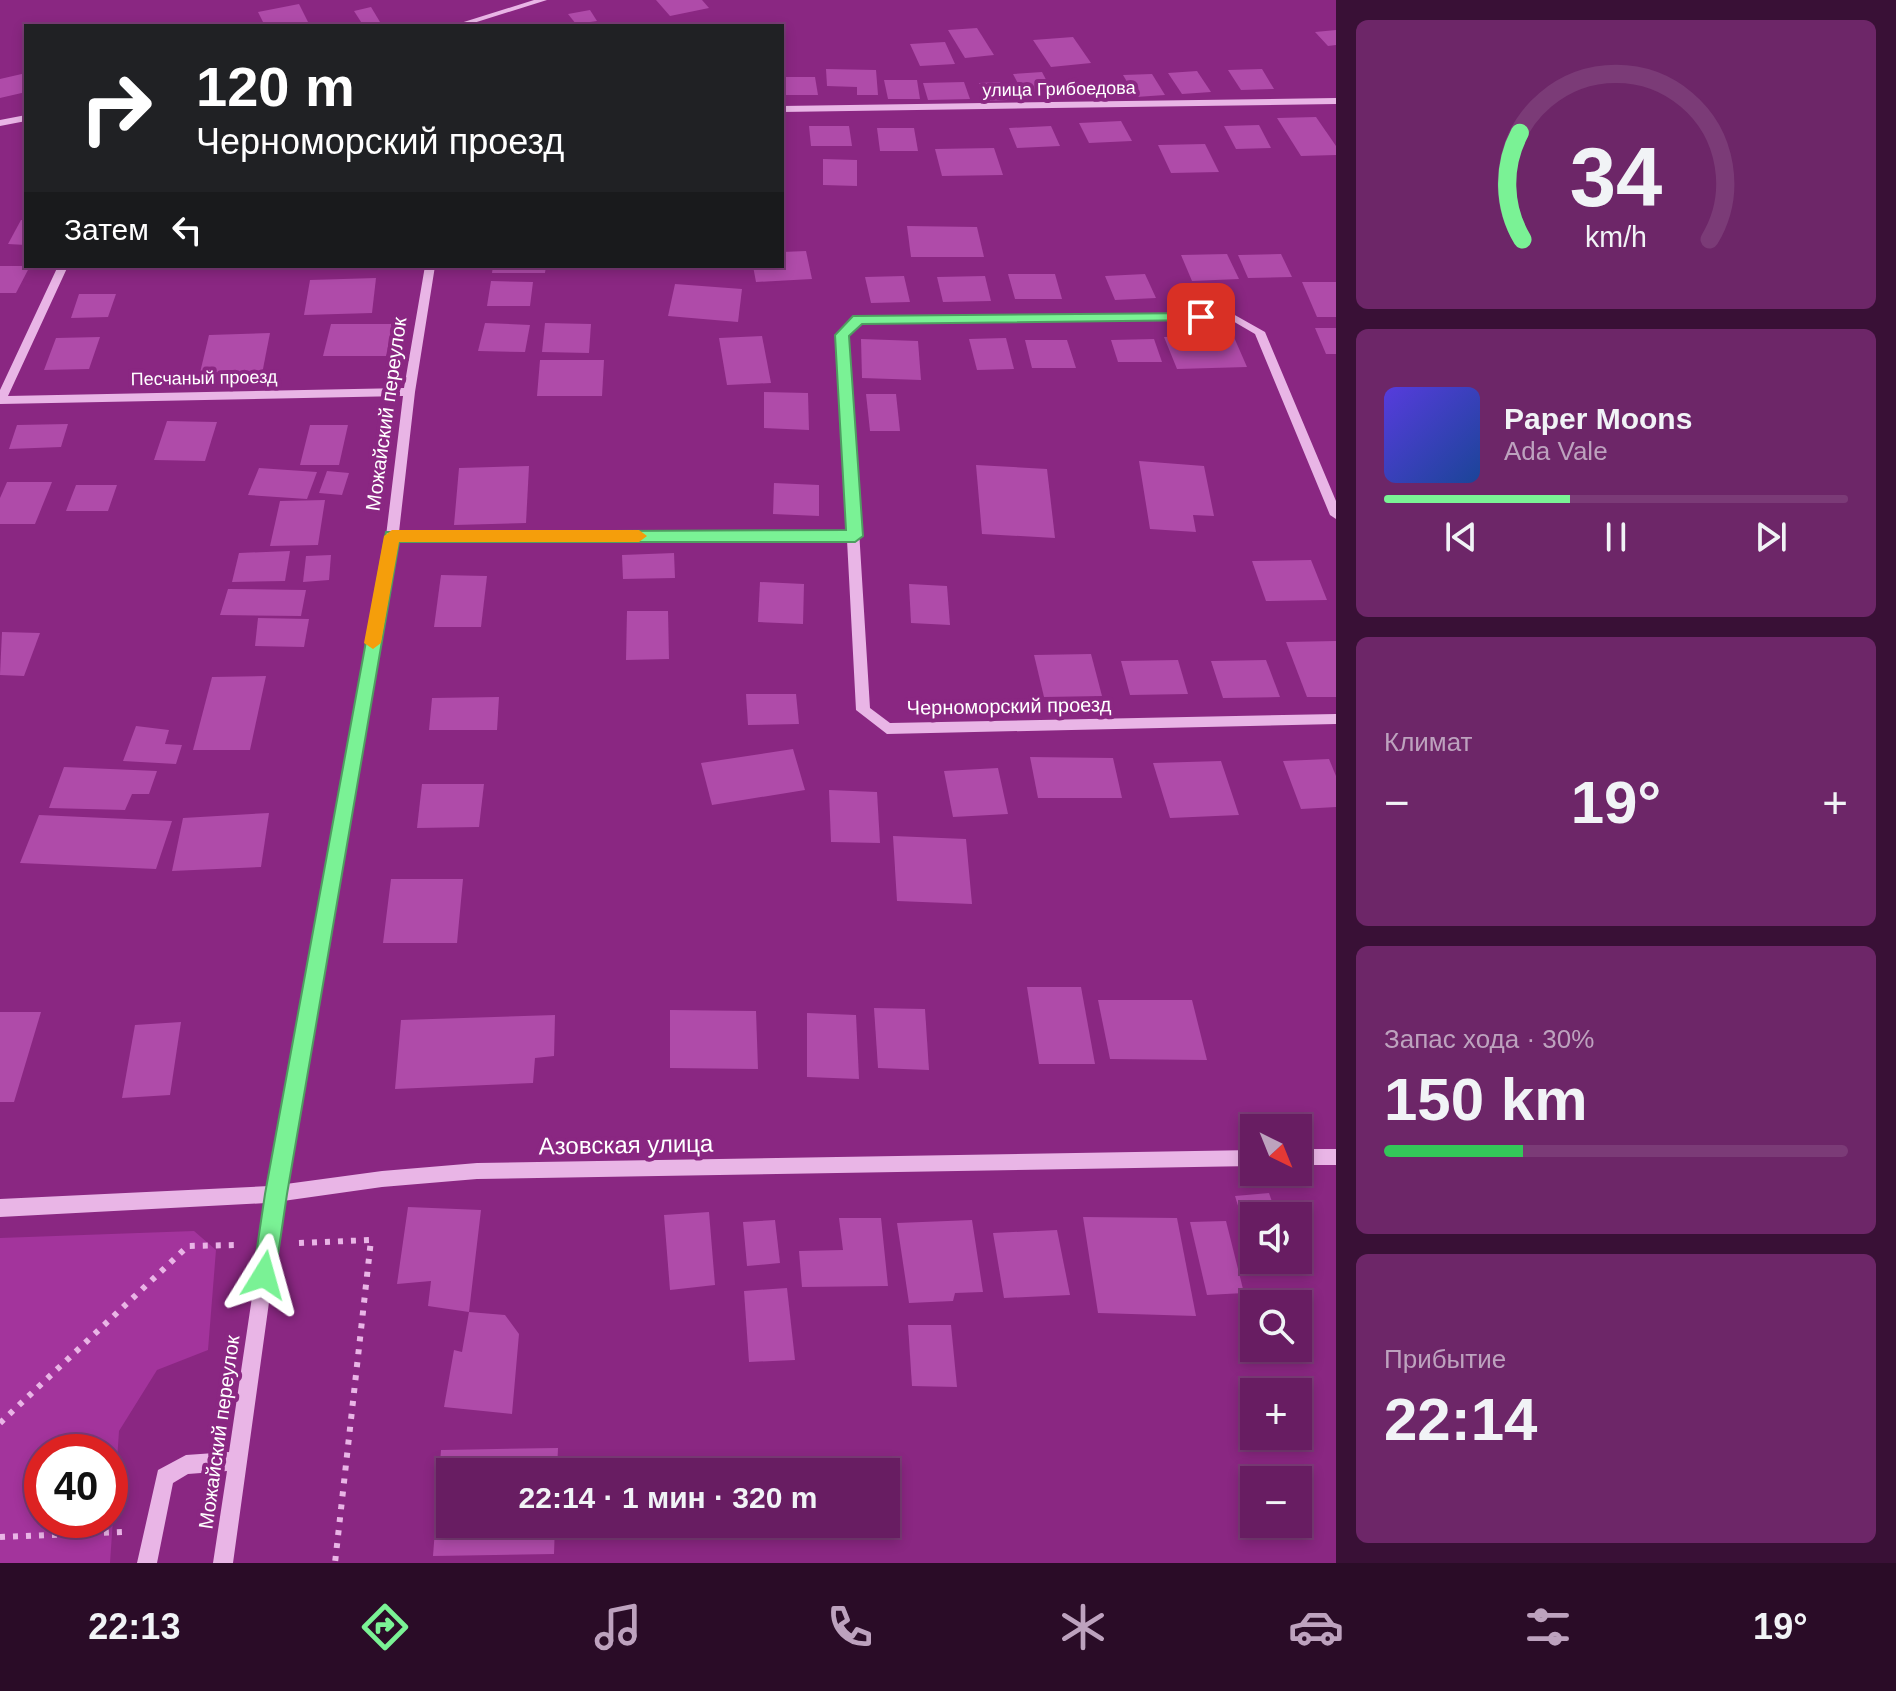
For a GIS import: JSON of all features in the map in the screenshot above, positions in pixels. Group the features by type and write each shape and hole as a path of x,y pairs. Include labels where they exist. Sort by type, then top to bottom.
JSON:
{"street":[{"path":"475,24 543,0"},
{"name":"улица Грибоедова","path":"784,109 1336,101"},
{"path":"0,123 24,118"},
{"path":"0,400 62,268"},
{"name":"Можайский переулок","path":"223,1563 276,1194 392,536 409,392 430,268"},
{"name":"Черноморский проезд","path":"1336,515 1260,332 1233,317 858,319 842,335 863,710 887,729 1336,719"},
{"name":"Песчаный проезд","path":"0,400 409,392"},
{"path":"392,536 855,536"},
{"path":"1312,1157 1336,1157"},
{"name":"Азовская улица","path":"0,1208 276,1194 382,1179 477,1171 1240,1158"},
{"path":"147,1563 165,1477 176,1468 238,1461"}],"path":[{"path":"0,1537 153,1530"}],"shaded area":[{"path":"194,1231 216,1250 208,1350 157,1370 119,1434 24,1434 24,1538 112,1538 110,1563 0,1563 0,1238"}],"building":[{"path":"656,0 702,0 709,8 670,16"},
{"path":"299,4 308,22 264,24 258,12"},
{"path":"371,7 380,22 362,24 354,11"},
{"path":"590,10 597,21 576,24 568,14"},
{"path":"977,28 994,55 965,58 948,30"},
{"path":"1336,30 1336,45 1328,46 1315,32"},
{"path":"1073,37 1091,63 1051,67 1033,40"},
{"path":"945,42 955,64 920,66 910,44"},
{"path":"826,69 876,70 878,95 857,95 857,87 827,86"},
{"path":"1262,69 1274,89 1241,90 1228,70"},
{"path":"1197,71 1211,92 1182,94 1168,73"},
{"path":"1042,72 1053,93 1024,95 1013,74"},
{"path":"24,73 24,92 0,98 0,79"},
{"path":"1152,74 1165,95 1136,97 1123,75"},
{"path":"784,77 815,77 818,95 784,95"},
{"path":"884,80 917,80 920,99 888,99"},
{"path":"964,82 970,99 928,100 923,83"},
{"path":"1000,82 1007,100 985,101 979,83"},
{"path":"1316,117 1336,146 1336,155 1301,156 1277,118"},
{"path":"1121,121 1132,141 1089,143 1079,123"},
{"path":"1259,125 1271,148 1236,149 1224,126"},
{"path":"809,126 849,126 852,146 811,146"},
{"path":"1051,126 1060,146 1017,148 1009,128"},
{"path":"877,128 914,128 918,151 880,151"},
{"path":"1205,144 1219,172 1171,173 1158,145"},
{"path":"994,148 1003,175 942,176 935,149"},
{"path":"823,159 857,160 857,186 823,185"},
{"path":"21,220 24,220 24,245 8,244"},
{"path":"907,226 977,227 984,257 911,257"},
{"path":"806,251 812,279 756,282 753,268 784,268 784,252"},
{"path":"1227,254 1239,279 1192,281 1181,255"},
{"path":"1281,254 1292,277 1248,278 1238,255"},
{"path":"0,266 29,268 16,293 0,293"},
{"path":"493,268 546,268 545,273 492,273"},
{"path":"1008,274 1055,274 1062,299 1015,299"},
{"path":"1145,274 1156,298 1115,300 1105,276"},
{"path":"904,276 910,302 871,303 865,277"},
{"path":"985,276 991,301 943,302 937,277"},
{"path":"376,278 372,313 304,315 310,280"},
{"path":"491,281 533,282 530,306 487,306"},
{"path":"1302,282 1336,282 1336,317 1317,317"},
{"path":"675,284 742,289 738,322 668,316"},
{"path":"79,294 116,294 108,317 71,318"},
{"path":"485,323 530,325 525,352 478,351"},
{"path":"545,323 591,324 589,353 542,352"},
{"path":"331,324 393,324 386,356 323,356"},
{"path":"1315,328 1336,328 1336,354 1326,354"},
{"path":"270,333 262,374 199,377 209,335"},
{"path":"1233,335 1247,367 1177,369 1164,337"},
{"path":"762,336 771,383 727,385 719,338"},
{"path":"100,337 89,369 44,370 56,338"},
{"path":"1006,338 1014,369 977,370 969,339"},
{"path":"861,339 918,341 921,380 862,378"},
{"path":"1154,339 1162,362 1118,362 1111,340"},
{"path":"1025,340 1067,340 1076,368 1032,368"},
{"path":"540,360 604,360 602,396 537,396"},
{"path":"764,392 808,393 809,430 764,428"},
{"path":"866,394 896,394 900,431 870,431"},
{"path":"167,421 217,422 205,461 154,460"},
{"path":"68,424 61,447 9,449 17,425"},
{"path":"310,425 348,425 339,465 300,465"},
{"path":"1139,461 1204,466 1214,516 1193,515 1196,532 1150,529"},
{"path":"976,465 1047,469 1055,538 982,534"},
{"path":"529,466 526,523 454,525 459,468"},
{"path":"259,468 317,472 307,499 248,495"},
{"path":"327,471 349,473 342,495 319,493"},
{"path":"7,482 52,482 35,524 0,524 0,498"},
{"path":"774,483 819,485 819,516 773,514"},
{"path":"76,485 117,485 108,511 66,511"},
{"path":"325,500 318,545 270,546 280,501"},
{"path":"290,551 285,581 232,582 239,553"},
{"path":"674,553 675,578 623,579 622,555"},
{"path":"331,555 329,580 303,582 306,556"},
{"path":"1311,560 1327,600 1266,601 1252,561"},
{"path":"441,575 487,576 481,627 434,627"},
{"path":"760,582 804,584 803,624 758,622"},
{"path":"909,584 947,586 950,625 911,623"},
{"path":"228,589 306,590 301,616 220,615"},
{"path":"627,611 668,611 669,659 626,660"},
{"path":"258,618 309,619 304,647 255,646"},
{"path":"2,632 40,633 24,676 0,675"},
{"path":"1336,641 1336,697 1307,697 1286,642"},
{"path":"1091,654 1102,696 1044,697 1034,655"},
{"path":"1178,660 1188,694 1130,695 1121,661"},
{"path":"1266,660 1280,697 1223,698 1211,661"},
{"path":"266,676 250,750 193,750 212,677"},
{"path":"746,694 796,694 799,724 748,725"},
{"path":"499,697 497,730 429,730 432,698"},
{"path":"136,726 169,730 165,744 182,745 176,764 123,761"},
{"path":"793,749 805,790 712,805 701,763"},
{"path":"1030,757 1113,758 1122,798 1038,798"},
{"path":"1329,759 1336,776 1336,807 1301,809 1283,761"},
{"path":"1221,761 1239,815 1170,818 1153,763"},
{"path":"64,767 157,771 149,794 132,794 125,810 49,808"},
{"path":"998,768 1008,814 953,817 944,771"},
{"path":"422,784 484,784 479,827 417,828"},
{"path":"829,790 877,792 880,843 831,842"},
{"path":"269,813 261,867 172,871 183,818"},
{"path":"39,815 172,821 156,869 20,863"},
{"path":"893,836 966,839 972,904 897,901"},
{"path":"391,879 463,879 457,943 383,943"},
{"path":"1027,987 1081,987 1095,1064 1039,1064"},
{"path":"1098,1000 1192,1000 1207,1060 1110,1059"},
{"path":"874,1008 925,1009 929,1070 878,1068"},
{"path":"670,1010 756,1011 758,1069 670,1068"},
{"path":"0,1012 41,1012 14,1102 0,1102"},
{"path":"807,1013 856,1015 859,1079 807,1077"},
{"path":"555,1015 554,1056 535,1058 533,1083 395,1089 401,1020"},
{"path":"181,1022 170,1095 122,1098 135,1025"},
{"path":"1269,1193 1272,1202 1240,1202 1240,1212 1235,1196"},
{"path":"408,1207 481,1210 469,1312 428,1306 431,1281 397,1284"},
{"path":"709,1212 715,1285 670,1290 664,1215"},
{"path":"1083,1217 1177,1218 1196,1316 1098,1313"},
{"path":"839,1218 881,1218 888,1286 802,1287 799,1251 843,1250"},
{"path":"775,1220 780,1263 747,1266 743,1222"},
{"path":"972,1220 983,1292 955,1293 953,1301 909,1303 897,1223"},
{"path":"1226,1221 1243,1290 1240,1293 1207,1295 1190,1222"},
{"path":"1057,1230 1070,1295 1004,1298 993,1233"},
{"path":"787,1288 795,1360 749,1362 744,1291"},
{"path":"469,1312 505,1315 519,1334 512,1414 444,1407 454,1350 462,1352"},
{"path":"908,1325 951,1325 957,1387 912,1386"},
{"path":"558,1448 558,1458 440,1458 441,1450"},
{"path":"436,1516 436,1538 555,1538 554,1554 433,1556"}],"slow traffic":[{"path":"373,643 392,536 639,536"}],"route":[{"path":"264,1275 392,536 855,536 842,335 858,319 1201,317"}]}
